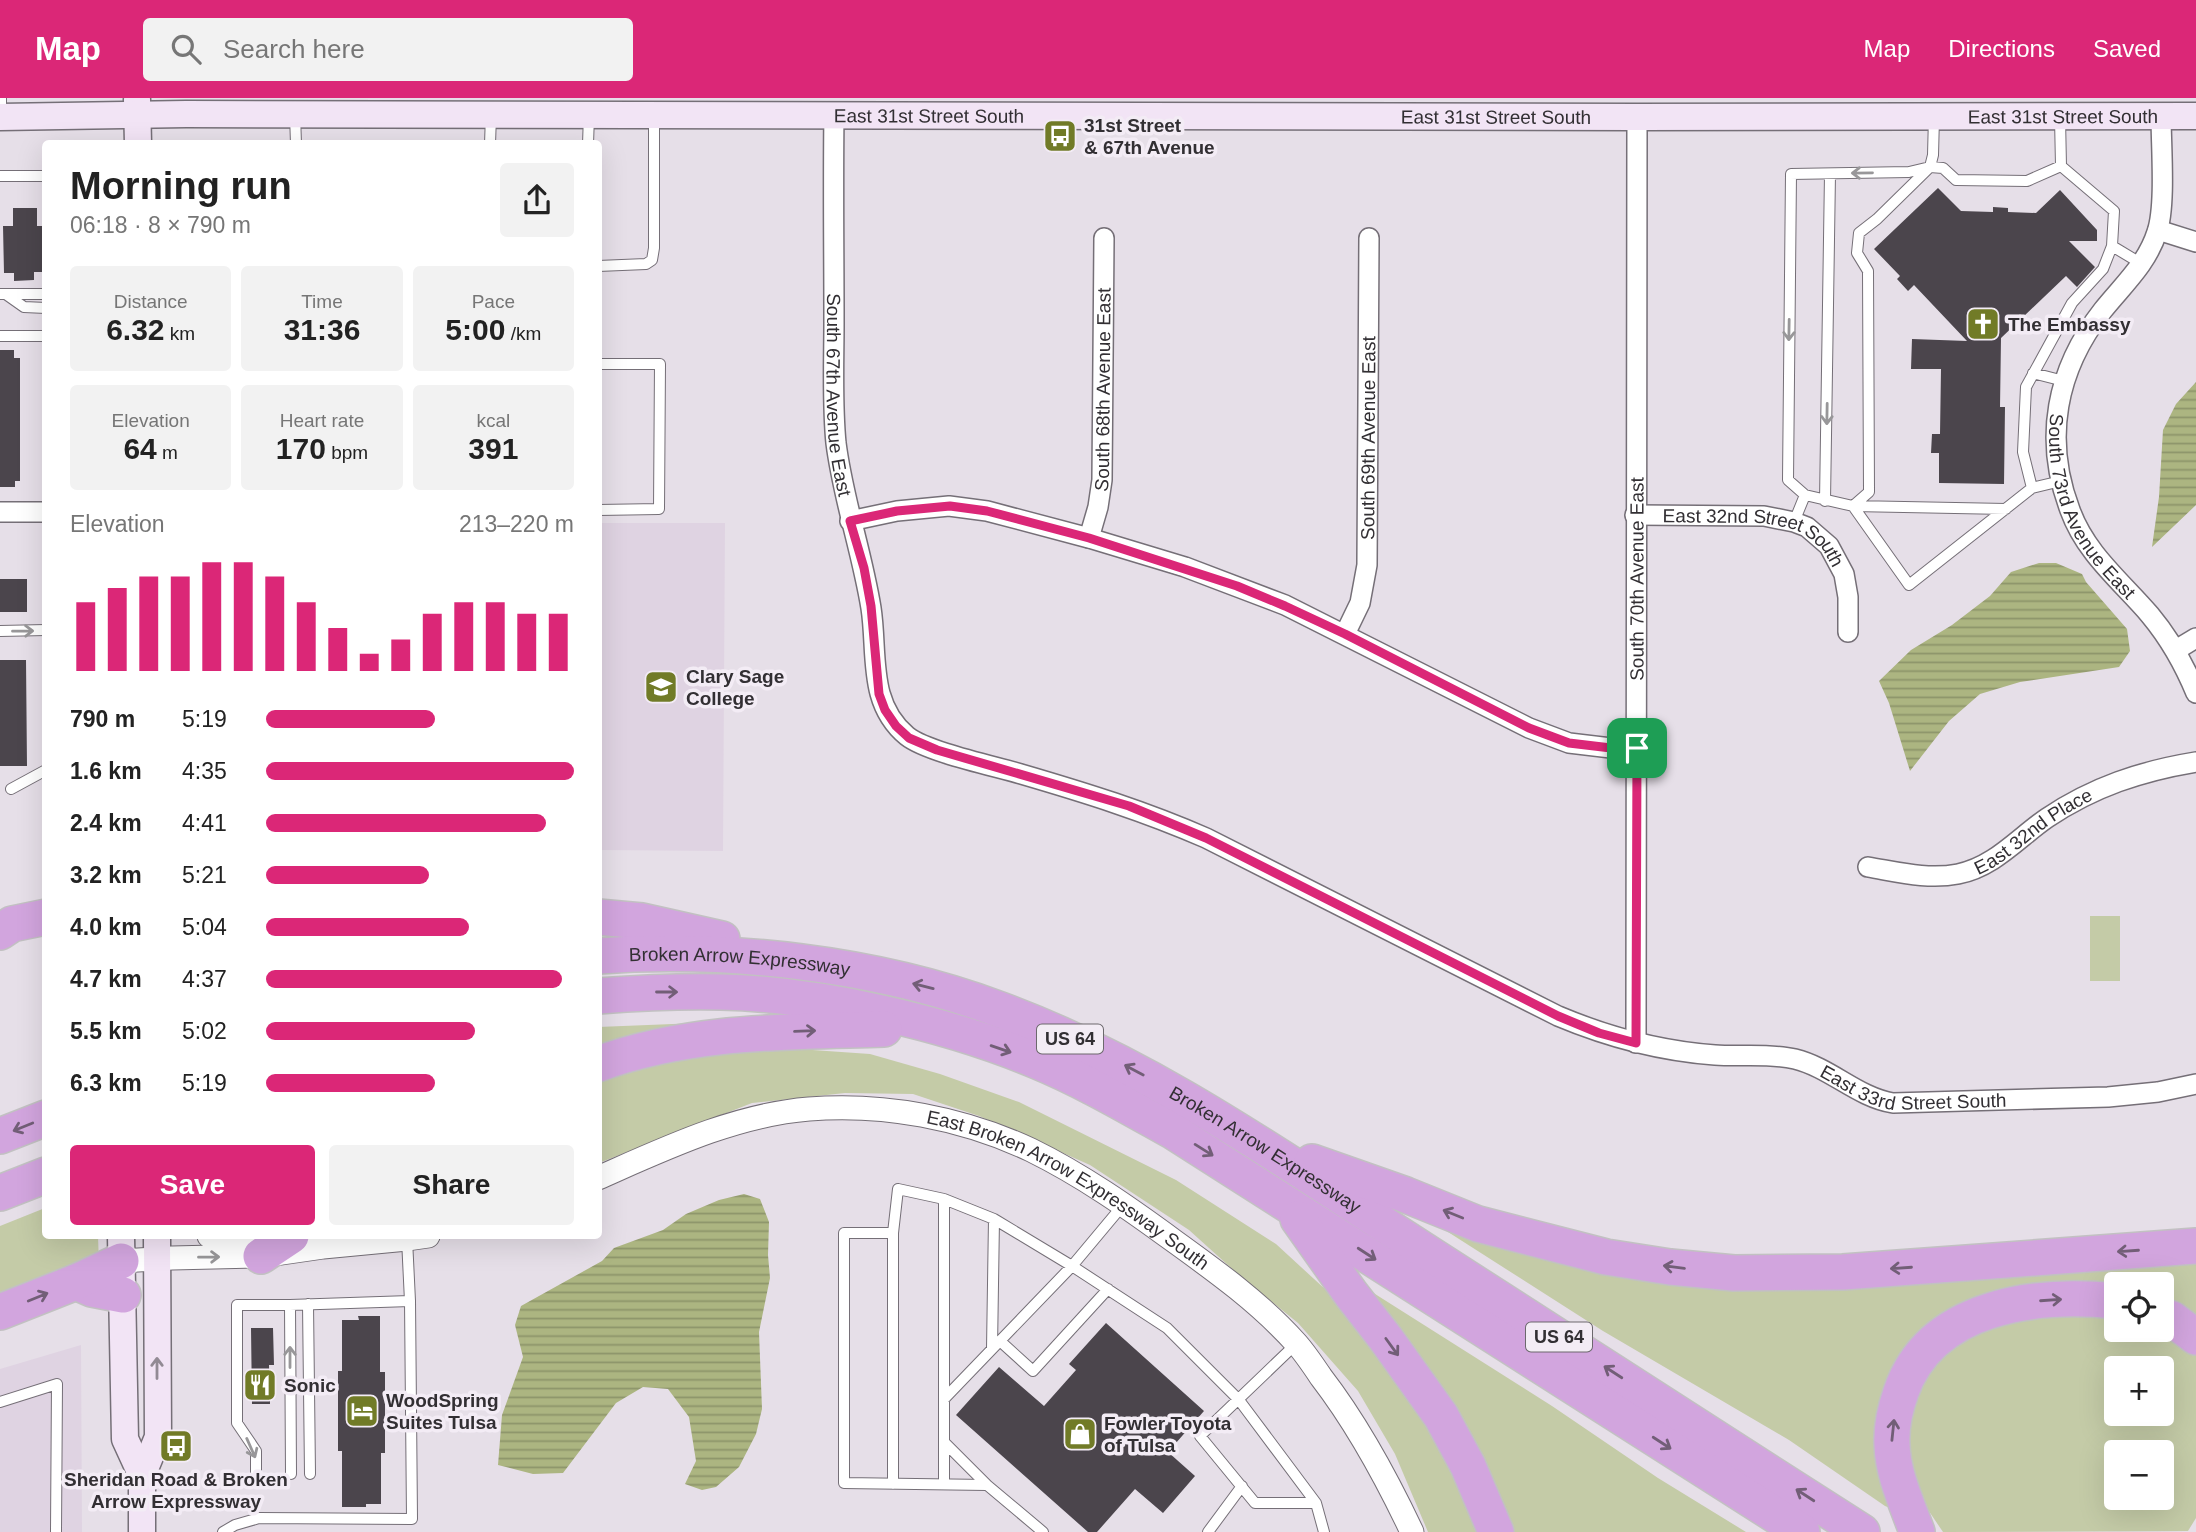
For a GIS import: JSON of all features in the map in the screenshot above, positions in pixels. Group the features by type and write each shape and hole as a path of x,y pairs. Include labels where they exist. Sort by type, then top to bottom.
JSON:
{"highway":[{"path":"19,924 42,904"},
{"path":"602,917 642,921 869,973"},
{"name":"Broken Arrow Expressway","path":"602,956 663,953 735,955 869,973 998,1008 1069,1038 1143,1075 1256,1143 1862,1532"},
{"name":"Broken Arrow Expressway","path":"602,996 653,992 723,992 790,998 936,1027 1035,1060 1174,1132 1802,1532"},
{"path":"602,1063 676,1042 737,1034 936,1027"},
{"path":"0,1136 42,1120"},
{"path":"1256,1143 1406,1195 1478,1224 1593,1254 1670,1267 1734,1273 1843,1272 2196,1246"},
{"path":"0,1193 42,1176"},
{"path":"1289,1205 1350,1294 1441,1416 1468,1466 1496,1532"},
{"path":"0,1312 76,1282 92,1289 121,1264"},
{"path":"1917,1532 1898,1481 1892,1434 1903,1386 1927,1347 1966,1320 1993,1310 2025,1302 2058,1299 2104,1301"},
{"path":"2174,1320 2196,1337"}],"main road":[{"name":"East 31st Street South","path":"0,117 137,107 186,114 400,110 491,114 827,113 978,107 1637,117 2196,116"},
{"path":"137,107 138,140"},
{"path":"142,1532 142,1476 158,1437 157,1247"},
{"path":"121,1264 125,1439 142,1476"}],"street":[{"name":"South 67th Avenue East","path":"827,113 835,431 850,521 869,594 874,628 876,677 885,710"},
{"name":"South 73rd Avenue East","path":"2161,116 2161,201 2158,230 2142,264 2079,346 2064,381 2056,428 2057,463 2075,523 2094,555 2150,615 2176,650 2196,693"},
{"name":"South 70th Avenue East","path":"1636,1043 1637,117"},
{"path":"2158,230 2196,242"},
{"name":"South 68th Avenue East","path":"1089,538 1102,480 1104,238"},
{"name":"South 69th Avenue East","path":"1345,634 1360,603 1367,565 1369,238"},
{"path":"850,521 897,511 950,506 987,511 1089,538 1237,586 1285,606 1529,728 1569,743 1637,748"},
{"path":"0,512 42,512"},
{"name":"East 32nd Street South","path":"1635,515 1764,516 1807,527 1829,547 1844,574 1848,597 1847,632"},
{"path":"2176,650 2196,638"},
{"name":"East 33rd Street South","path":"885,710 896,726 920,744 1100,797 1160,818 1218,844 1558,1016 1599,1033 1668,1049 1714,1055 1793,1059 1818,1068 1864,1095 1893,1103 2108,1097 2158,1092 2196,1084"},
{"name":"East 32nd Place","path":"1868,867 1928,876 1971,871 1999,856 2045,820 2094,790 2160,769 2196,762"},
{"name":"East Broken Arrow Expressway South","path":"602,1176 682,1142 743,1121 809,1109 856,1108 940,1118 1030,1150 1123,1204 1236,1286 1297,1344 1348,1412 1387,1479 1412,1532"},
{"path":"240,1239 291,1244"},
{"path":"121,1264 157,1247 381,1239"}],"lane":[{"path":"0,117 1,98"},
{"path":"575,112 586,140"},
{"path":"602,265 646,264 652,260 654,248 637,113"},
{"path":"295,114 296,140"},
{"path":"490,140 491,114"},
{"path":"1853,506 1869,492 1868,271 1857,253 1859,233 1930,167 1934,116"},
{"path":"2032,488 2023,452 2026,387 2073,303 2102,269 2112,246 2113,211 2061,166 2060,116"},
{"path":"2006,509 1853,506 1805,495 1788,480 1791,174 1909,172 1930,167 1943,168 1956,180 2027,181 2061,166"},
{"path":"1825,501 1830,174"},
{"path":"0,176 42,176"},
{"path":"2112,246 2142,264"},
{"path":"3,294 42,294"},
{"path":"3,294 24,307 42,308"},
{"path":"0,336 42,335"},
{"path":"602,363 660,364 659,509 602,510"},
{"path":"2033,373 2064,381"},
{"path":"1853,506 1909,585 2032,488 2061,481"},
{"path":"1794,522 1805,495"},
{"path":"0,631 42,630"},
{"path":"11,789 42,772"},
{"path":"893,1484 893,1233 898,1189 944,1199 994,1219 1167,1328 1239,1400 1316,1503 1324,1532"},
{"path":"944,1199 944,1485"},
{"path":"944,1399 1072,1266 1123,1204"},
{"path":"994,1219 996,1345"},
{"path":"893,1233 844,1233 844,1483 987,1485"},
{"path":"223,1532 235,1525 259,1518 412,1519 410,1301 417,1239"},
{"path":"996,1345 1033,1371 1108,1289"},
{"path":"256,1475 256,1451 237,1423 237,1305 410,1301"},
{"path":"308,1304 310,1474"},
{"path":"290,1305 291,1474"},
{"path":"1297,1344 1200,1436 1255,1503 1316,1503"},
{"path":"0,1402 57,1384 56,1532"},
{"path":"944,1442 987,1485 1043,1532"},
{"path":"1208,1532 1242,1486"}],"shaded area":[{"path":"2196,382 2196,505 2152,547 2159,497 2163,430 2176,404"},
{"name":"Clary Sage College","path":"602,523 725,523 723,851 602,850"},
{"path":"2039,563 2056,563 2082,574 2127,629 2130,651 2119,667 2020,682 1980,694 1949,721 1910,771 1889,703 1879,681 1911,650 1952,625 1990,596 2011,572"},
{"path":"2090,916 2120,916 2120,981 2090,981"},
{"path":"698,1023 602,1053 602,1027"},
{"path":"729,1049 798,1049 870,1054 940,1074 1019,1102 1176,1180 1276,1244 1326,1290 1383,1356 1428,1421 1483,1532 1428,1532 1395,1454 1358,1391 1298,1323 1189,1230 1090,1165 979,1116 913,1094 845,1093 752,1103 602,1162 602,1080 654,1062"},
{"path":"744,1194 760,1199 769,1222 770,1278 759,1332 762,1409 756,1434 739,1467 716,1487 702,1490 685,1484 696,1461 689,1417 668,1389 643,1387 616,1403 563,1473 533,1474 498,1465 502,1415 523,1357 515,1325 521,1306 602,1261 614,1248 663,1230 686,1214 719,1200"},
{"path":"42,1209 42,1239 98,1239 99,1264 0,1302 0,1226"},
{"path":"1423,1216 1572,1261 2196,1254 2196,1325 2174,1312 2174,1272 2104,1272 2104,1288 1918,1344 1890,1508 1789,1440 1603,1331"},
{"path":"1364,1287 1552,1406 1658,1478 1746,1532 1509,1532"},
{"path":"2058,1313 2104,1315 2104,1342 2174,1342 2174,1339 2196,1353 2196,1518 2188,1531 1943,1532 1918,1495 1905,1440 1919,1378 1945,1350 2011,1318"},
{"path":"81,1345 82,1532 0,1532 0,1369"}],"building":[{"name":"The Embassy","path":"1938,188 1961,211 1993,212 1993,207 2008,208 2008,212 2036,213 2060,190 2097,230 2097,241 2069,241 2095,267 2077,287 2066,276 2001,338 2000,407 2005,407 2004,484 1939,483 1939,453 1931,453 1932,434 1940,434 1941,369 1911,369 1912,339 1967,341 1914,285 1908,291 1897,279 1900,276 1874,249"},
{"path":"13,208 37,208 37,226 42,226 42,272 34,272 34,280 14,281 14,273 4,273 3,226 13,226"},
{"path":"0,350 14,350 14,358 20,358 20,481 15,481 15,487 0,487"},
{"path":"0,579 27,579 27,612 0,612"},
{"path":"0,660 26,660 27,766 0,766"},
{"name":"WoodSpring Suites Tulsa","path":"358,1316 380,1316 380,1372 385,1372 385,1453 381,1453 381,1504 342,1507 342,1451 338,1451 338,1371 342,1371 342,1320 359,1320"},
{"name":"Fowler Toyota of Tulsa","path":"1106,1323 1204,1411 1168,1452 1195,1476 1163,1513 1135,1489 1097,1532 1088,1532 956,1415 999,1367 1044,1406 1076,1370 1069,1364"},
{"name":"Sonic","path":"251,1328 273,1328 274,1365 269,1365 270,1404 252,1404"}],"place":[{"name":"31st Street & 67th Avenue","path":"1060,136"},
{"name":"The Embassy","path":"1983,324"},
{"name":"Clary Sage College","path":"661,687"},
{"name":"Sonic","path":"260,1385"},
{"name":"WoodSpring Suites Tulsa","path":"362,1411"},
{"name":"Fowler Toyota of Tulsa","path":"1080,1434"},
{"name":"Sheridan Road & Broken Arrow Expressway","path":"176,1446"}],"route":[{"path":"950,506 987,511 1089,538 1185,567 1285,606 1529,728 1569,743 1637,748 1636,1043 1599,1033 1558,1016 1206,838 1160,818 1100,797 937,750 909,738 885,710 879,694 871,606 864,568 850,521 897,511 950,506"}]}
